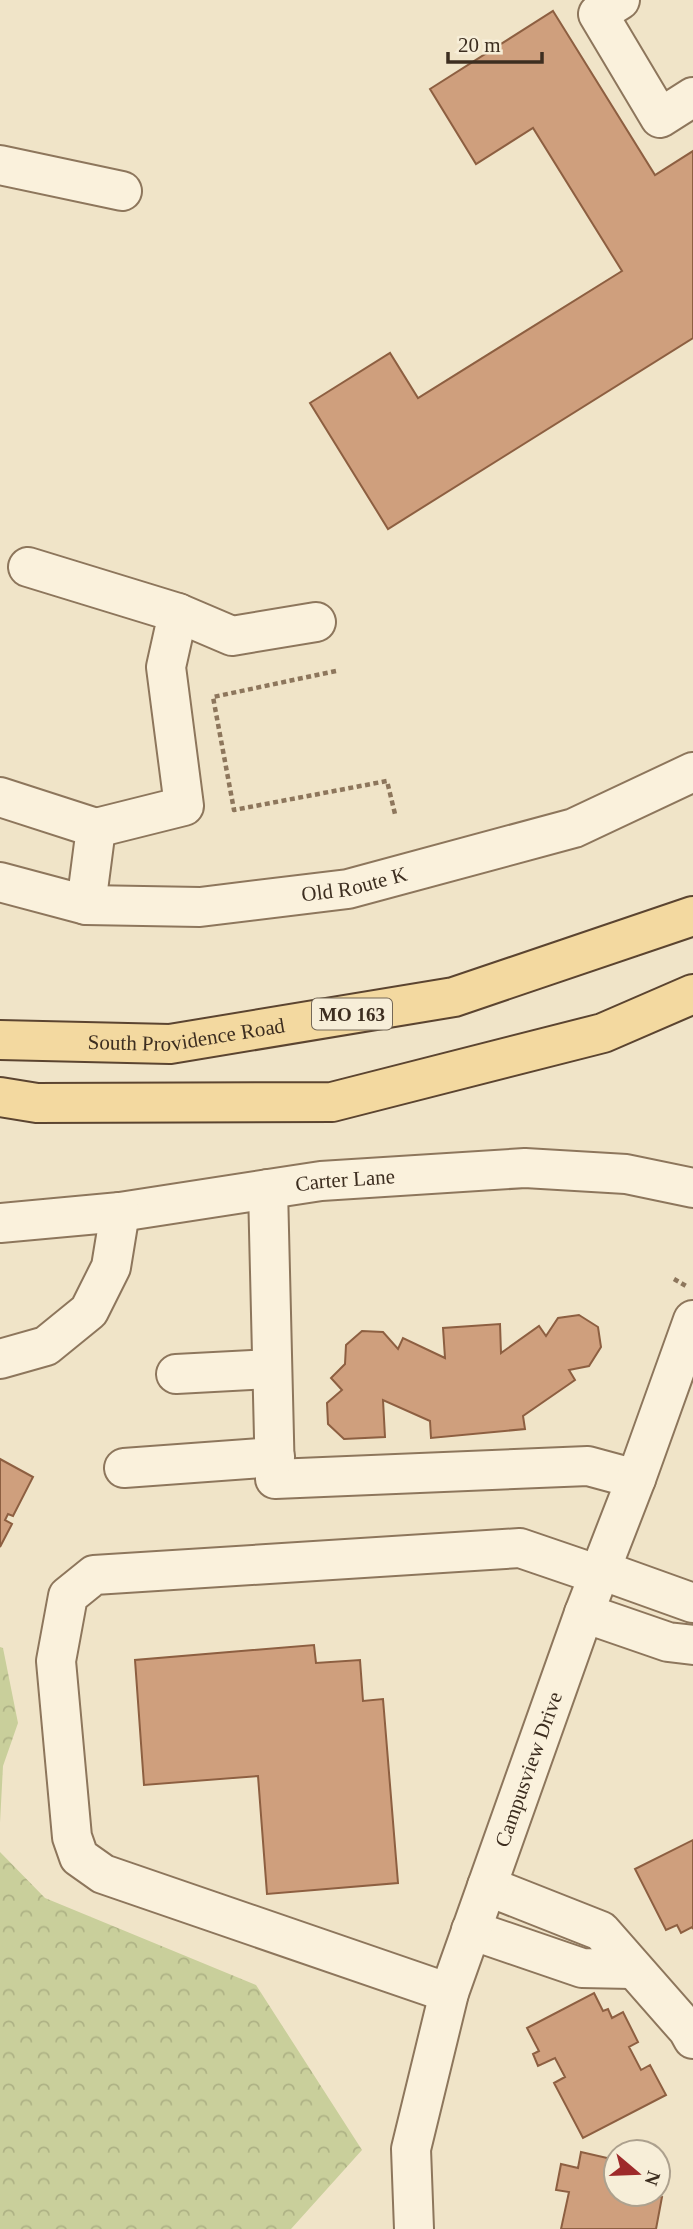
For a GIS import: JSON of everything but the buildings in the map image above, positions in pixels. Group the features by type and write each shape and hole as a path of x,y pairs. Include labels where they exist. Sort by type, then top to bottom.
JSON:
{"main road":[{"name":"South Providence Road","path":"0,1040 170,1044 454,997 693,916"},
{"path":"0,1097 37,1103 332,1102 603,1033 693,994"}],"street":[{"path":"620,0 598,14 660,118 693,97"},
{"path":"0,165 122,191"},
{"path":"28,567 178,612 232,636 316,622"},
{"path":"0,797 96,828 184,806 166,667 178,612"},
{"name":"Old Route K","path":"0,882 86,905 200,906 348,889 574,828 693,772"},
{"path":"86,905 96,828"},
{"name":"Carter Lane","path":"0,1223 120,1212 321,1181 525,1168 626,1174 693,1188"},
{"path":"268,1189 275,1479 588,1466 636,1479"},
{"path":"0,1359 46,1346 89,1311 111,1267 120,1212"},
{"name":"Campusview Drive","path":"414,2229 411,2149 449,1993 584,1613 693,1320"},
{"path":"176,1374 272,1369"},
{"path":"124,1468 275,1457"},
{"path":"449,1993 103,1874 79,1857 72,1837 56,1661 68,1596 94,1575 520,1548 693,1603"},
{"path":"584,1613 668,1642 693,1645"},
{"path":"487,1886 601,1931 693,2039"},
{"path":"471,1930 582,1968 632,1969"}],"path":[{"path":"336,671 213,697 234,810 387,781 395,814"}],"green space":[{"path":"0,1647 3,1648 18,1723 3,1766 0,1823"},
{"path":"0,1852 45,1898 256,1985 362,2150 291,2229 0,2229"}]}
